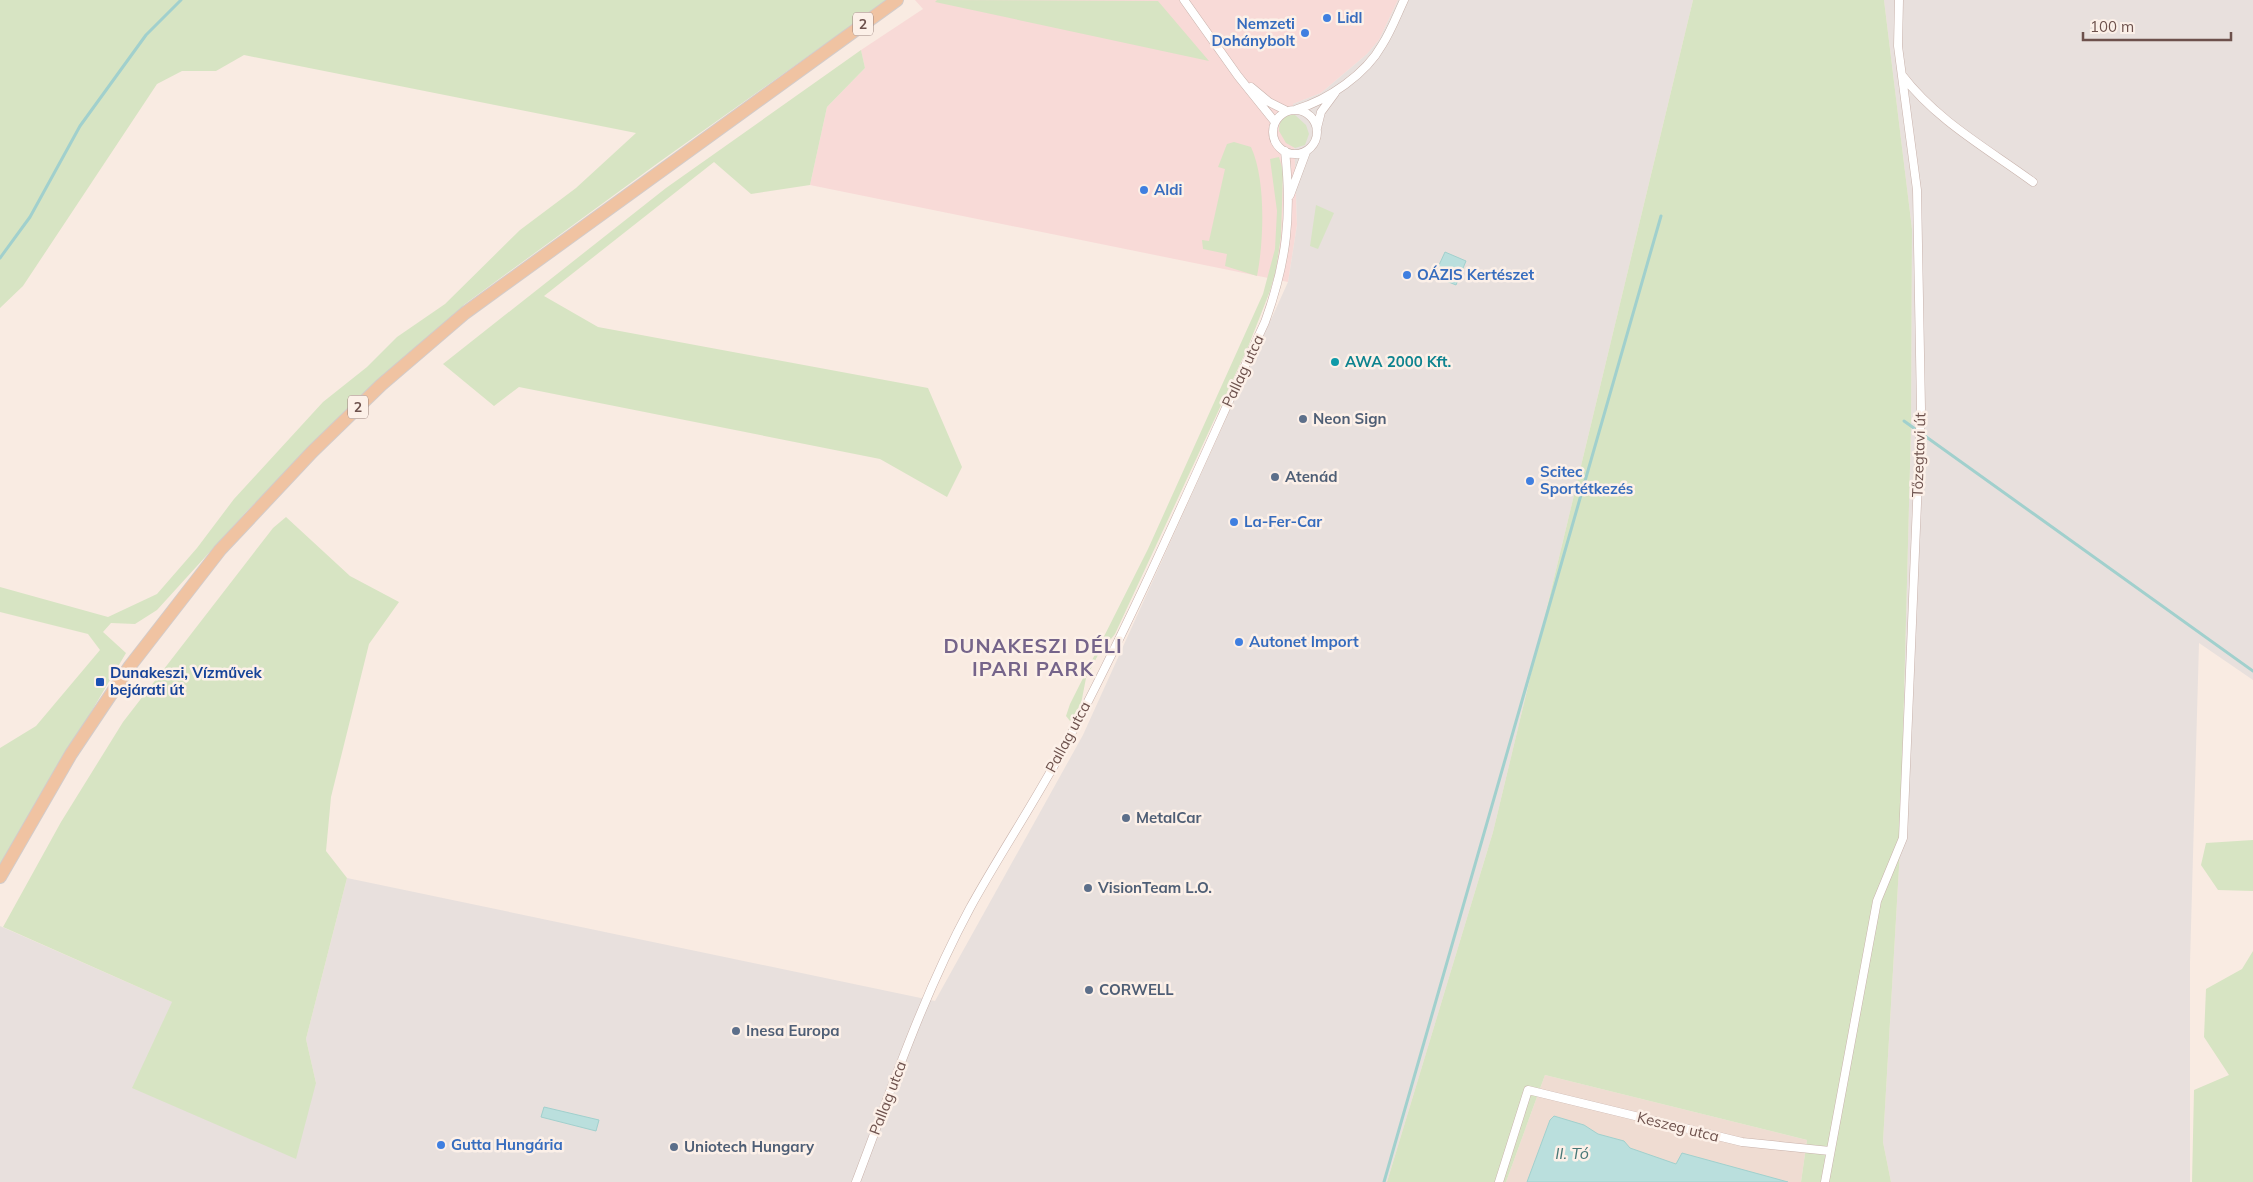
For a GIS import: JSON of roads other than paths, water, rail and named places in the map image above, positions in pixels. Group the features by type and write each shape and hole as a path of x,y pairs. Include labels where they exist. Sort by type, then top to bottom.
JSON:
{"main road":[{"name":"2","path":"0,877 71,754 130,666 220,550 312,452 381,385 465,313 896,0"}],"street":[{"path":"1184,0 1238,76 1275,122"},
{"path":"1238,76 1269,102 1285,110 1311,105 1365,67 1382,46 1404,0"},
{"name":"Tőzegtavi út","path":"1825,1182 1877,900 1902,838 1921,408 1917,190 1898,46 1899,0"},
{"path":"1901,73 1919,96 1960,130 2033,182"},
{"path":"1285,110 1275,122 1274,137 1285,150 1292,153 1306,152 1314,145 1321,112 1339,87"},
{"path":"1297,109 1313,120 1317,128"},
{"name":"Pallag utca","path":"856,1182 915,1028 945,960 970,909 1070,738 1137,601 1265,322 1279,284 1286,246 1289,200 1285,150"},
{"name":"Pallag utca","path":"1289,200 1306,152"},
{"name":"Keszeg utca","path":"1499,1182 1528,1090 1742,1142 1830,1151"}],"water":[{"path":"1445,252 1466,261 1456,285 1434,276"},
{"path":"544,1107 599,1120 596,1131 541,1117"},
{"name":"II. Tó","path":"1554,1116 1584,1125 1598,1134 1624,1141 1630,1148 1676,1164 1682,1153 1788,1182 1527,1182 1550,1120"}],"waterway":[{"path":"0,258 30,217 80,126 146,35 181,0"},
{"path":"1384,1182 1661,216"},
{"path":"1904,421 2253,671"}],"place":[{"name":"Lidl","path":"1327,18"},
{"name":"Nemzeti Dohánybolt","path":"1305,33"},
{"name":"Aldi","path":"1144,190"},
{"name":"OÁZIS Kertészet","path":"1407,275"},
{"name":"AWA 2000 Kft.","path":"1335,362"},
{"name":"Neon Sign","path":"1303,419"},
{"name":"Atenád","path":"1275,477"},
{"name":"Scitec Sportétkezés","path":"1530,481"},
{"name":"La-Fer-Car","path":"1234,522"},
{"name":"Autonet Import","path":"1239,642"},
{"name":"Dunakeszi, Vízművek bejárati út","path":"100,682"},
{"name":"MetalCar","path":"1126,818"},
{"name":"VisionTeam L.O.","path":"1088,888"},
{"name":"CORWELL","path":"1089,990"},
{"name":"Inesa Europa","path":"736,1031"},
{"name":"Gutta Hungária","path":"441,1145"},
{"name":"Uniotech Hungary","path":"674,1147"}],"district":[{"name":"DUNAKESZI DÉLI IPARI PARK","path":"1033,658"}]}
